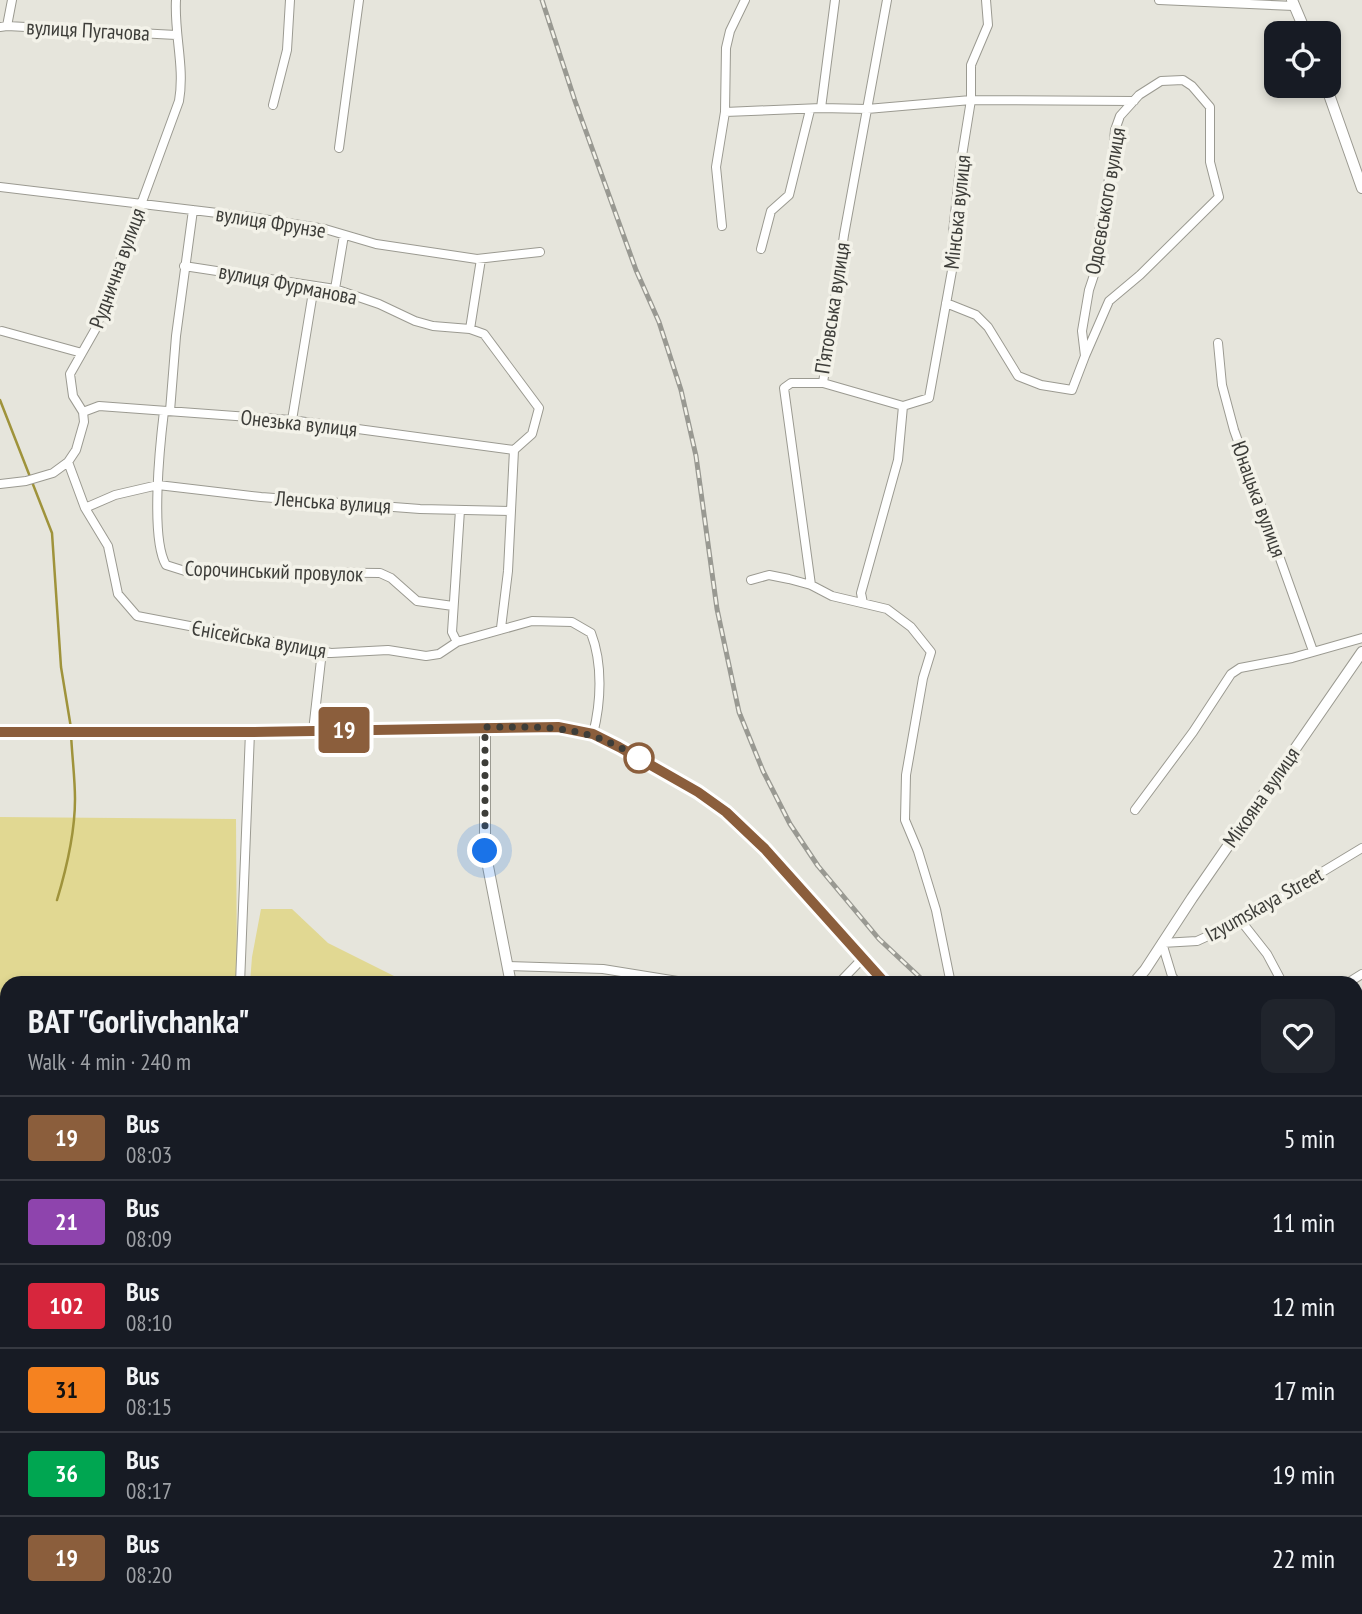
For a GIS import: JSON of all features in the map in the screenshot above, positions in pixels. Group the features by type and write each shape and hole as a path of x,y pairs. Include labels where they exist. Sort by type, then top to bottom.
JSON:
{"street":[{"path":"4,27 12,0"},
{"name":"Руднична вулиця","path":"83,412 70,386 74,365 95,330 182,84 176,36 176,0"},
{"path":"273,105 287,50 290,0"},
{"path":"339,148 359,0"},
{"path":"722,226 716,167 725,112 726,48 730,31 745,0"},
{"path":"821,108 835,0"},
{"name":"П’ятовська вулиця","path":"811,585 784,388 791,383 823,383 840,261 887,0"},
{"name":"Мінська вулиця","path":"903,406 929,398 953,265 960,168 971,100 971,65 988,25 986,0"},
{"path":"1159,0 1293,3 1301,21"},
{"name":"вулиця Пугачова","path":"4,27 176,36"},
{"name":"Одоєвського вулиця","path":"946,303 976,315 988,327 1018,376 1072,390 1109,301 1140,275 1219,197 1210,162 1210,107 1192,86 1183,80 1161,81 1134,101 1120,116 1115,130 1112,163 1099,232 1098,263 1089,290 1082,331 1085,356"},
{"path":"1330,98 1362,188"},
{"path":"725,112 867,109 971,100 1134,101"},
{"path":"761,249 771,211 789,195 810,110"},
{"name":"вулиця Фрунзе","path":"0,187 275,221 376,244 481,259 540,252"},
{"path":"158,485 193,210"},
{"path":"335,289 344,235"},
{"path":"481,259 470,329 484,334 539,408 532,434 514,450 508,571 501,628"},
{"name":"вулиця Фурманова","path":"184,266 335,289 433,326 470,329"},
{"path":"292,420 314,286"},
{"path":"2,331 82,352"},
{"name":"Юнацька вулиця","path":"1218,343 1222,384 1234,429 1313,651"},
{"path":"823,383 903,406 898,460 861,593 863,603"},
{"name":"Онезька вулиця","path":"83,412 99,406 292,420 514,450"},
{"path":"0,484 41,478 59,470 68,461 81,436 83,412"},
{"path":"68,461 85,508"},
{"name":"Ленська вулиця","path":"85,508 115,495 158,485 261,497 510,511"},
{"name":"Сорочинський провулок","path":"158,485 160,544 166,565 185,570 380,573 391,578 416,601 453,606"},
{"name":"Єнісейська вулиця","path":"85,508 108,546 118,594 137,616 322,651 388,650 426,656 439,654 457,642 501,628 532,621 572,622 591,633 596,645 599,696 593,734"},
{"path":"457,642 453,636 453,606 460,510"},
{"path":"751,580 769,575 811,585 832,596 887,609 911,627 931,652 923,678 906,775 905,820 918,851 936,910 949,976"},
{"path":"1135,810 1193,732 1231,674 1240,668 1261,665 1362,638"},
{"path":"313,731 322,651"},
{"name":"Мікояна вулиця","path":"1139,976 1362,652"},
{"path":"485,727 485,851 510,976"},
{"path":"0,732 250,732 558,727 593,734 683,783 726,812 765,849 879,976"},
{"path":"240,976 250,732"},
{"name":"Izyumskaya Street","path":"1162,943 1197,941 1241,921 1362,848"},
{"path":"1241,921 1267,954 1279,976"},
{"path":"1162,943 1172,976"},
{"path":"846,976 863,958"},
{"path":"508,966 603,969 646,976"}],"shaded area":[{"path":"0,817 236,819 237,976 0,976"},
{"path":"261,909 292,909 328,943 394,976 251,976"}],"waterway":[{"path":"0,400 52,533 61,667 71,728"},
{"path":"57,900 74,825 75,791 71,734"}],"railway":[{"path":"542,0 575,101 636,270 659,322 681,390 696,456 717,609 739,712 763,771 790,824 818,866 879,939 918,976"}],"bus line":[{"name":"19","path":"0,732 250,732 558,727 593,734 676,779 726,812 765,849 879,976"}],"route":[{"path":"485,851 485,727 558,727 576,730 593,734 639,758"}]}
